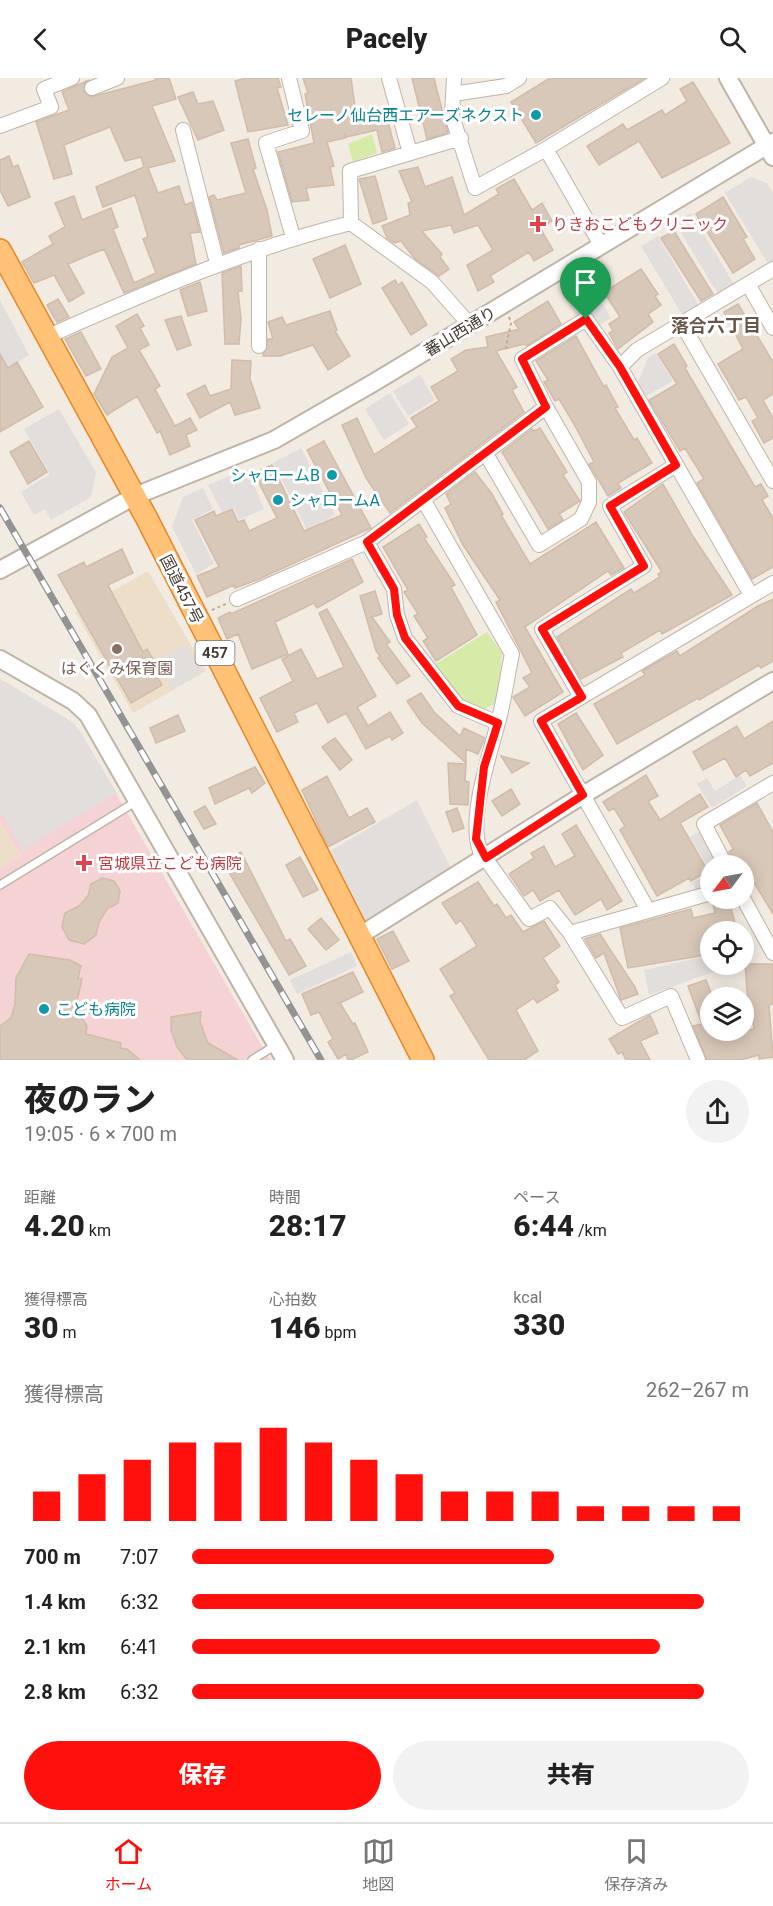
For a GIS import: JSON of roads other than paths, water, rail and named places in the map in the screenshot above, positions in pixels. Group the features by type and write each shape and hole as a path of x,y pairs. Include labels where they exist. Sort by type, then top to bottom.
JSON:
{"highway":[{"name":"国道457号","path":"0,250 135,496 423,1060"}],"street":[{"path":"0,126 51,107 44,89 72,78"},
{"path":"92,88 117,78"},
{"path":"289,78 302,131 266,143 293,237"},
{"path":"389,78 410,153"},
{"path":"453,78 452,116 475,188 546,149 662,78"},
{"path":"453,94 506,86 519,78"},
{"path":"728,78 771,148"},
{"path":"183,130 217,263"},
{"path":"351,223 350,171 460,138"},
{"name":"蕃山西通り","path":"0,570 135,496 274,440 771,148"},
{"path":"546,149 601,246"},
{"path":"46,337 217,263 293,237 351,223 432,282 470,325"},
{"path":"259,249 259,346"},
{"path":"620,367 637,350 773,269"},
{"path":"748,284 773,328"},
{"path":"486,454 539,545 581,519 589,502 589,482 546,407 522,359 586,319 620,367 751,596"},
{"path":"682,324 773,482"},
{"path":"237,599 367,542 546,407"},
{"path":"582,697 542,629 644,566 610,506 676,465"},
{"path":"424,501 512,654 498,723 484,767 476,839 486,858 528,919 550,908 570,933 622,1018 671,996 698,1060"},
{"path":"367,542 394,589 397,615 405,638 458,706 498,723"},
{"path":"648,910 541,721 773,583"},
{"path":"0,658 73,701 88,715 285,1060"},
{"path":"359,936 583,795 773,681"},
{"path":"720,855 704,824 772,785"},
{"path":"570,933 700,896"},
{"path":"749,909 773,952"}],"lane":[{"path":"0,885 137,801"},
{"path":"252,1060 276,1045"}],"railway":[{"path":"0,508 321,1060"}],"place":[{"name":"セレーノ仙台西エアーズネクスト","path":"536,115"},
{"name":"りきおこどもクリニック","path":"538,224"},
{"name":"シャロームB","path":"332,475"},
{"name":"シャロームA","path":"278,500"},
{"name":"はぐくみ保育園","path":"117,649"},
{"name":"宮城県立こども病院","path":"84,863"},
{"name":"こども病院","path":"44,1009"}],"district":[{"name":"落合六丁目","path":"716,326"}]}
